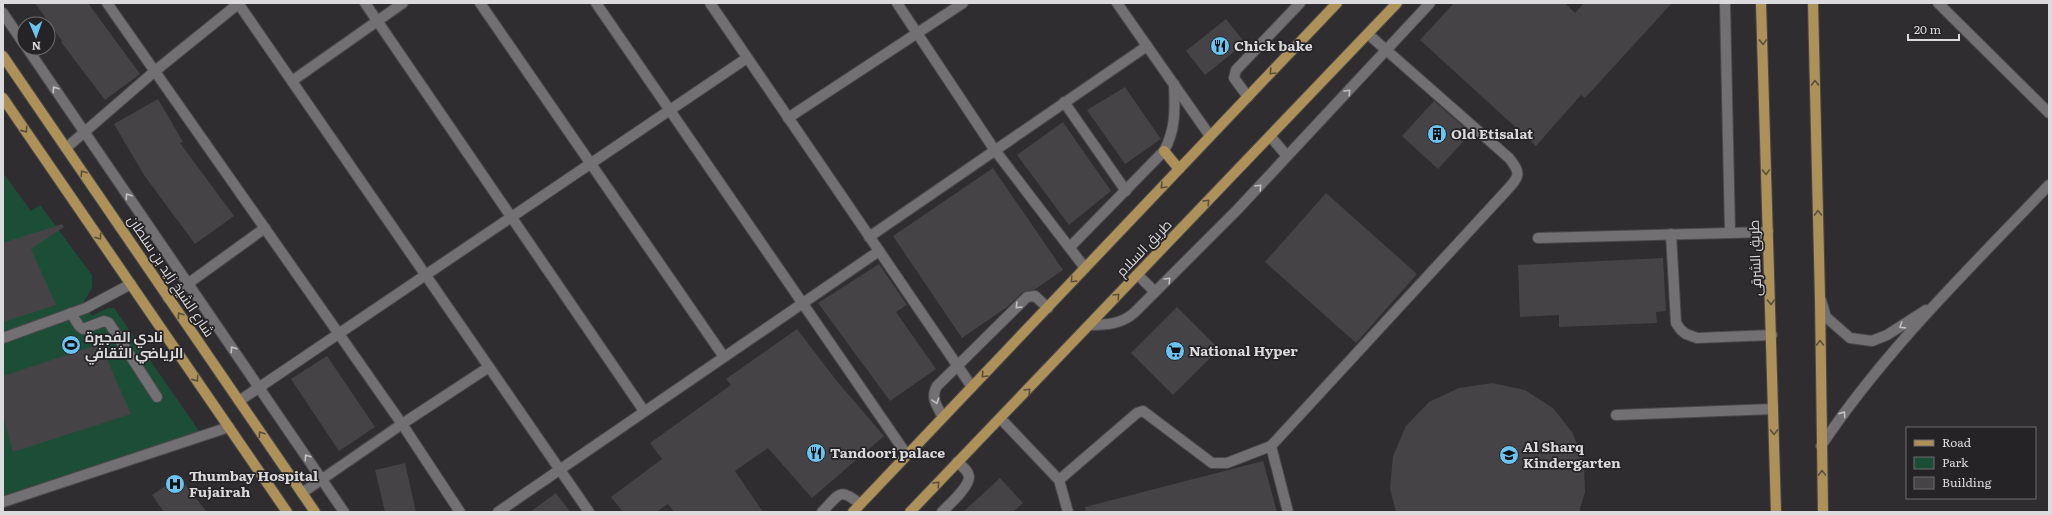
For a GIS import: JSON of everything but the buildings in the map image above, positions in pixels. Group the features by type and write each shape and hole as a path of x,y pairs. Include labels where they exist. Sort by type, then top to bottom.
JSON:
{"main road":[{"name":"طريق السلام","path":"910,512 1397,3"},
{"name":"طريق الشرقى","path":"1762,3 1776,512"},
{"path":"1813,3 1820,299 1822,512"},
{"name":"طريق السلام","path":"853,512 1336,4"},
{"name":"شارع الشيخ زايد بن سلطان","path":"3,56 315,512"},
{"path":"3,98 287,512"},
{"path":"1164,151 1179,169"}],"street":[{"path":"107,3 402,424 460,512"},
{"path":"66,148 155,71 238,3 590,512"},
{"path":"365,3 644,411"},
{"path":"292,81 403,3"},
{"path":"480,3 724,357"},
{"path":"596,3 907,455"},
{"path":"710,3 972,387"},
{"path":"897,3 994,149 1085,268"},
{"path":"788,118 917,35 963,3"},
{"path":"1117,3 1210,136"},
{"path":"1248,97 1234,78 1236,70 1300,3"},
{"path":"1090,325 1111,324 1128,318 1156,292 1288,156 1430,3"},
{"path":"1725,3 1730,232"},
{"path":"1938,3 2049,113"},
{"path":"3,13 16,32"},
{"path":"1059,480 1137,413 1143,411 1212,463 1227,463 1271,446 1516,180 1519,174 1509,158 1368,34"},
{"path":"869,237 994,149 1147,46"},
{"path":"32,56 344,512"},
{"path":"239,401 747,58"},
{"path":"1070,247 1164,151 1173,133 1174,84"},
{"path":"1064,102 1126,191"},
{"path":"1270,136 1288,156"},
{"path":"1821,446 1844,412 1934,305 2049,185"},
{"path":"168,298 264,228"},
{"path":"1538,238 1768,232"},
{"path":"1671,234 1676,323 1680,330 1697,338 1772,334"},
{"path":"498,512 879,251"},
{"path":"1138,275 1156,292"},
{"path":"3,338 92,305 131,284"},
{"path":"943,417 934,402 934,391 958,365 1027,297 1035,296 1048,308"},
{"path":"1820,299 1826,317 1850,338 1872,341 1887,335 1934,305"},
{"path":"71,313 78,326 83,329 104,321 109,323 157,397"},
{"path":"302,493 402,424 489,367"},
{"path":"1616,415 1773,409"},
{"path":"1000,419 1059,480 1068,512"},
{"path":"3,502 229,427"},
{"path":"1271,446 1288,512"},
{"path":"942,512 963,489 968,481 969,477 967,471 957,462"},
{"path":"822,512 841,494 850,496 860,504"}],"green space":[{"name":"نادي الفجيرة الرياضي الثقافي","path":"3,173 31,211 40,205 92,275 92,288 83,303 92,316 108,308 114,308 199,431 3,498"}],"place":[{"name":"Chick bake","path":"1220,46"},
{"name":"Old Etisalat","path":"1437,134"},
{"name":"نادي الفجيرة الرياضي الثقافي","path":"71,345"},
{"name":"National Hyper","path":"1175,351"},
{"name":"Tandoori palace","path":"816,453"},
{"name":"Al Sharq Kindergarten","path":"1509,455"},
{"name":"Thumbay Hospital Fujairah","path":"175,484"}]}
